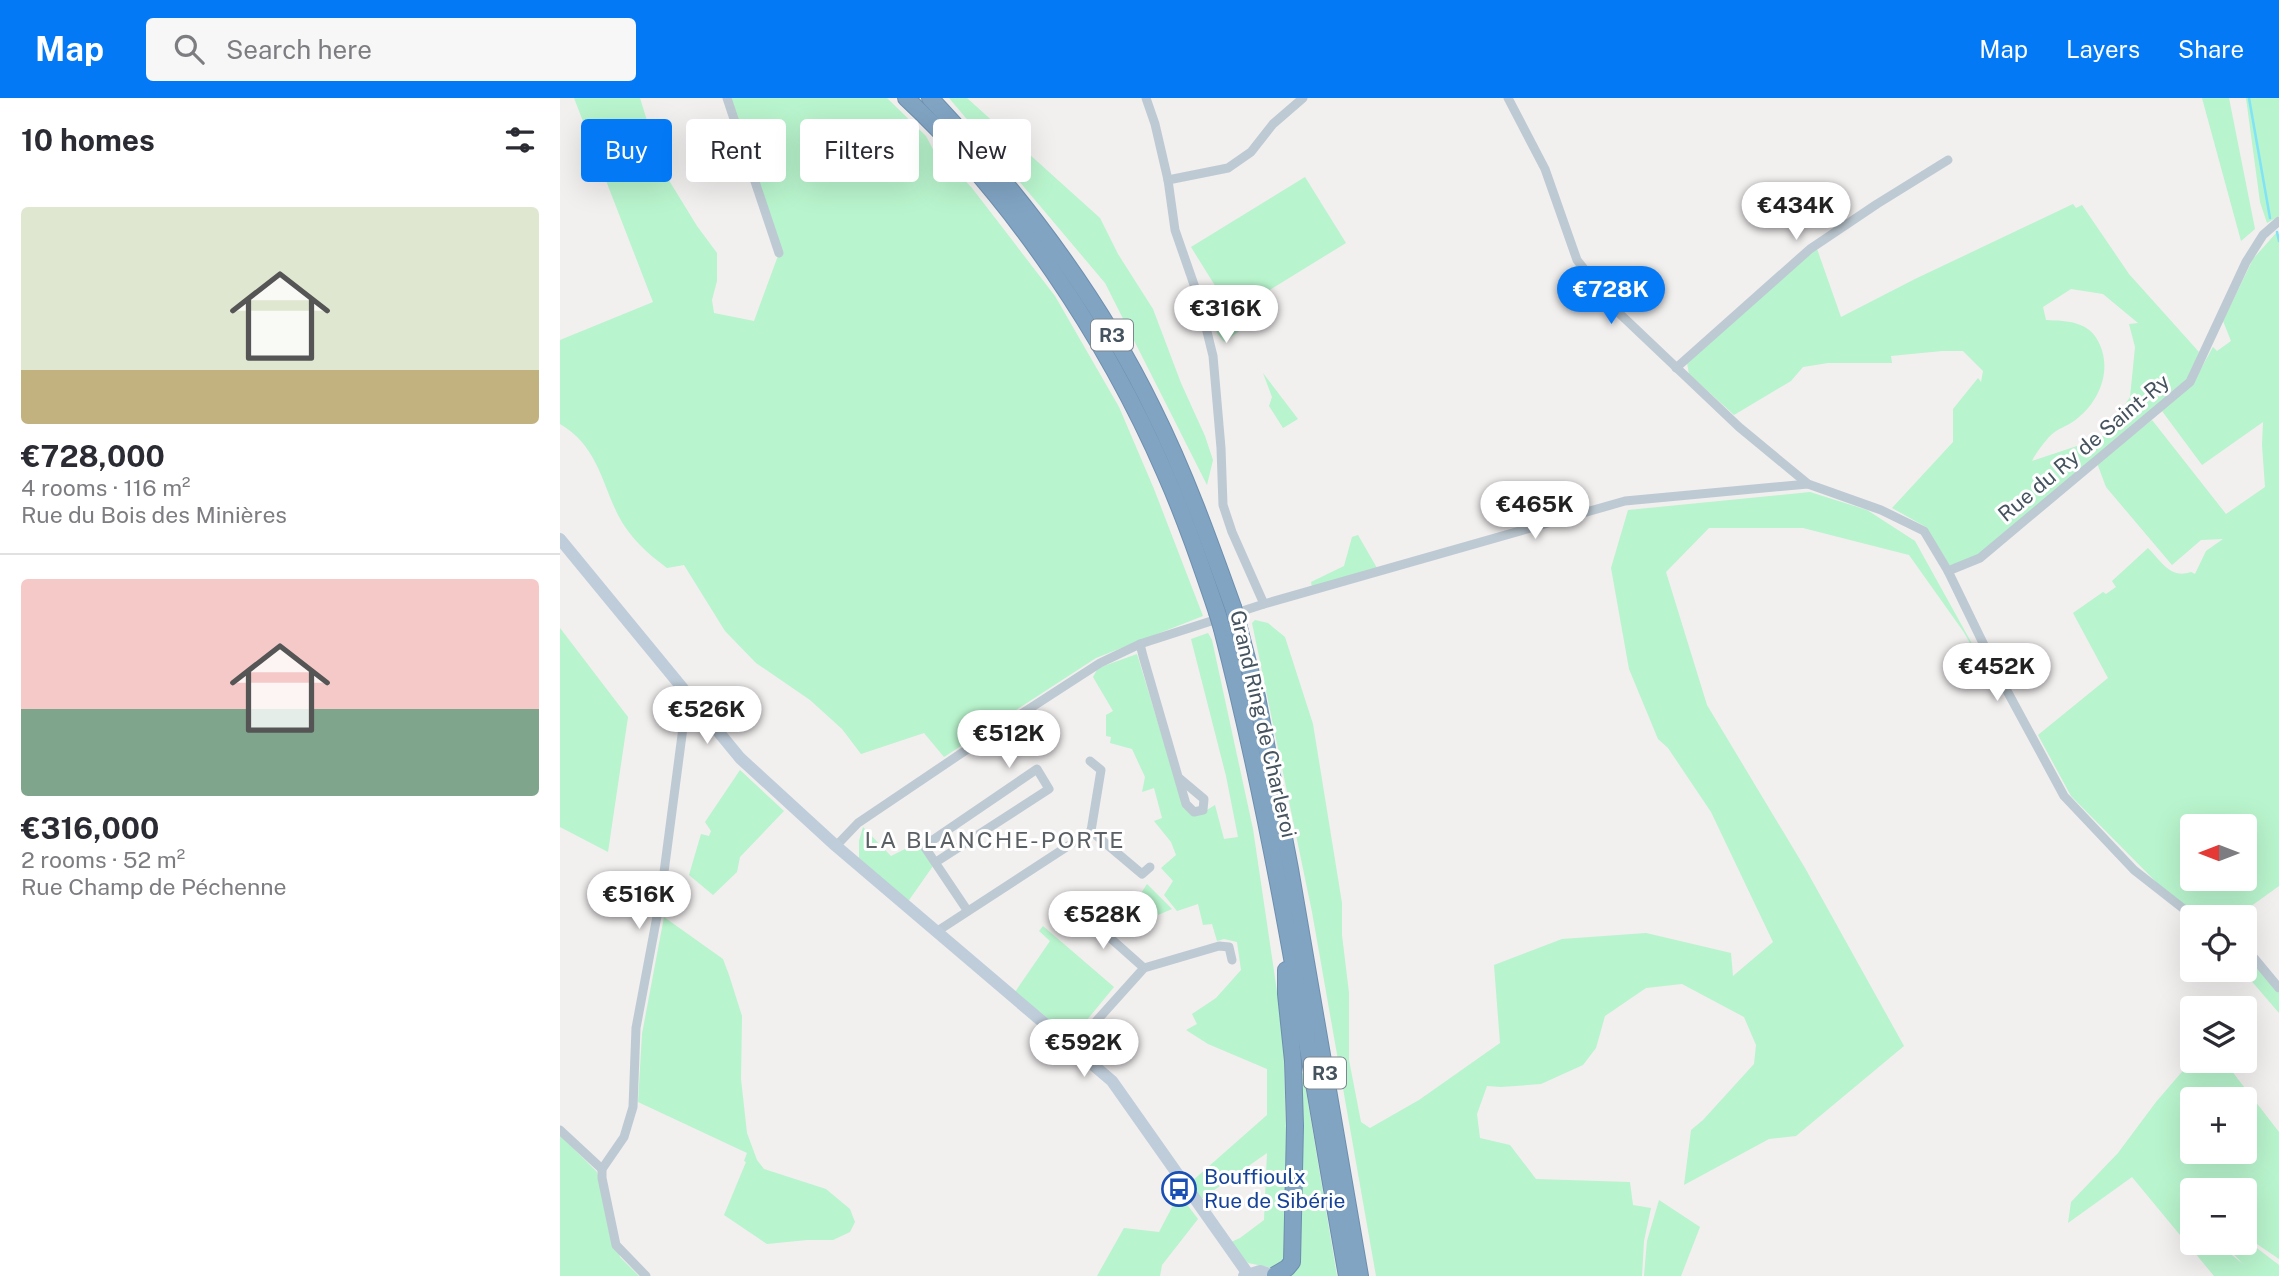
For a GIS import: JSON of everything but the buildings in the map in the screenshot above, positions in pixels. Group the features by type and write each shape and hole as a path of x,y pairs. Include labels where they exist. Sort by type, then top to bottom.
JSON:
{"highway":[{"name":"Grand Ring de Charleroi","path":"906,98 959,154 1006,210 1074,304 1107,358 1164,472 1225,610"},
{"name":"Grand Ring de Charleroi","path":"930,98 981,153 1053,244 1089,297 1153,408 1203,525 1230,627 1257,697 1360,1276"},
{"name":"Grand Ring de Charleroi","path":"1230,627 1347,1276"},
{"path":"1276,1276 1292,1262 1294,1224 1295,1126 1293,1061 1286,994 1286,929"}],"street":[{"path":"727,98 779,253"},
{"path":"1146,98 1156,124 1175,230 1199,299 1213,356 1223,505 1264,604"},
{"path":"1168,180 1228,168 1251,152 1273,124 1303,98"},
{"path":"1508,98 1545,169 1577,260 1620,314 1739,427 1808,484 1881,510 1924,531 1948,571 1999,676 2064,796 2134,870 2180,906"},
{"path":"1676,368 1810,249 1948,160"},
{"name":"Rue du Ry de Saint-Ry","path":"1948,571 1980,558 2190,382 2246,262 2263,234 2279,221"},
{"path":"836,846 858,823 981,740 1100,663 1140,644 1264,604 1625,501 1808,484"},
{"path":"561,542 740,758 836,846 1112,1081 1246,1275 1264,1272 1276,1276"},
{"path":"1140,644 1179,778"},
{"path":"646,1276 617,1245 602,1169 624,1137 633,1107 636,1028 661,895 687,697"},
{"path":"936,932 1091,831 1101,771 1090,761"},
{"path":"936,862 1049,789 1037,769 925,845 967,911"},
{"path":"1091,831 1142,874 1150,867"},
{"path":"1081,912 1144,968"},
{"path":"1073,1047 1144,968 1219,946 1229,947 1233,960"},
{"path":"2257,962 2279,988"},
{"path":"560,1130 602,1169"}],"green space":[{"path":"574,98 640,98 647,119 582,119"},
{"path":"728,98 887,98 909,119 800,119 800,182 919,182 919,129 926,136 933,149 933,182 966,182 1055,296 1119,407 1203,616 1096,658 944,757 924,733 861,754 842,729 810,700 756,663 725,631 684,565 667,568 633,538 622,523 590,453 560,424 560,340 653,302 607,182 670,182 717,253 717,281 712,300 714,313 754,321 779,253 783,253 758,182 786,182 786,119 735,119"},
{"path":"949,98 967,98 990,119 967,119"},
{"path":"2202,98 2229,98 2255,229 2241,241"},
{"path":"2246,98 2279,98 2279,216 2267,223 2260,202"},
{"path":"1031,156 1100,218 1118,254 1153,309 1213,460 1207,485 1105,283 1020,182 1031,182"},
{"path":"1305,177 1346,243 1232,313 1191,247"},
{"path":"2073,204 2076,208 2082,205 2129,274 2199,352 2188,380 1978,557 1950,566 1926,527 1892,508 1953,442 1953,409 1978,378 1981,382 1983,371 1963,351 1891,356 1892,363 1828,363 1803,367 1791,381 1734,415 1689,374 1687,363 1816,246 1841,317","holes":["2071,289 2103,294 2138,323 2129,324 2135,347 2130,397 2101,438 2032,461 2051,435 2074,421 2090,406 2100,387 2104,366 2100,345 2090,331 2078,324 2046,320 2043,307"]},
{"path":"2277,232 2279,886 2253,905 2183,905 2171,897 2071,796 2038,735 2108,678 2073,613 2103,592 2106,594 2116,587 2112,581 2148,548 2172,571 2195,574 2206,551 2223,539 2201,540 2172,565 2106,487 2097,463 2152,420 2226,514 2265,487 2263,422 2202,465 2162,411 2193,383 2213,347 2217,351 2231,341 2223,321 2253,259"},
{"path":"1208,293 1215,295 1242,329 1224,342 1217,333"},
{"path":"1263,373 1298,419 1283,428 1269,406 1272,397"},
{"path":"1810,492 1867,510 1915,541 2001,696 1963,631 1909,555 1803,528 1709,528 1666,572 1707,705 1805,868 1904,1046 1796,1136 1769,1139 1684,1185 1691,1130 1754,1064 1756,1045 1744,1017 1682,984 1646,988 1605,1016 1596,1048 1583,1065 1541,1084 1487,1086 1477,1114 1480,1138 1510,1145 1536,1179 1630,1182 1633,1205 1651,1208 1644,1241 1642,1276 1376,1276 1312,912 1252,623 1255,620 1268,623 1285,637 1313,724 1342,903 1342,935 1349,993 1349,1060 1361,1122 1370,1128 1419,1100 1500,1043 1494,965 1562,939 1646,933 1731,953 1733,976 1773,942 1711,812 1668,748 1658,739 1629,669 1611,568 1628,510"},
{"path":"1358,535 1377,568 1312,587 1311,582 1344,566 1352,537"},
{"path":"560,628 628,717 608,852 560,827"},
{"path":"1208,633 1212,640 1253,829 1283,1032 1286,1130 1284,1262 1278,1269 1248,1263 1229,1243 1264,1220 1267,1153 1200,1200 1191,1182 1267,1115 1267,1069 1208,1044 1186,1030 1197,1024 1192,1014 1216,998 1241,970 1237,942 1224,939 1217,941 1212,924 1203,925 1198,904 1177,911 1164,895 1173,881 1161,868 1176,855 1171,842 1154,821 1162,818 1154,788 1142,792 1145,777 1132,749 1110,743 1111,737 1106,736 1106,715 1113,711 1093,677 1098,668 1137,654 1183,805 1188,812 1197,816 1215,805 1224,839 1238,837 1226,776 1191,639"},
{"path":"740,770 784,811 740,857 737,872 713,895 689,875 701,834 709,836 711,831 705,822"},
{"path":"863,827 891,856 917,843 933,866 907,903 859,858 859,841"},
{"path":"1147,884 1172,909 1151,918 1149,923 1130,910"},
{"path":"664,917 723,959 742,1016 741,1079 747,1133 757,1160 764,1169 826,1189 850,1209 855,1222 850,1232 833,1240 767,1244 724,1215 746,1162 747,1153 638,1102 642,1034"},
{"path":"1043,926 1114,987 1073,1037 1015,992 1050,941 1039,931"},
{"path":"2257,968 2279,993 2279,1013 2252,982 2257,982"},
{"path":"1297,1071 1303,1073 1337,1276 1286,1276"},
{"path":"2181,1073 2233,1073 2244,1087 2180,1087 2180,1164 2257,1164 2257,1104 2279,1132 2279,1259 2257,1244 2257,1178 2180,1178 2180,1235 2132,1177 2068,1223 2071,1202 2118,1153"},
{"path":"560,1135 597,1172 620,1257 639,1276 560,1276"},
{"path":"1179,1194 1198,1219 1162,1265 1160,1276 1097,1276 1124,1228 1159,1232"},
{"path":"1659,1200 1700,1227 1681,1276 1644,1276 1647,1241"},
{"path":"2257,1248 2279,1265 2279,1276 2214,1276 2197,1255 2232,1255 2243,1264 2234,1255 2257,1255"}],"waterway":[{"path":"2249,98 2270,218"},
{"path":"2277,232 2279,241"}],"place":[{"name":"Bouffioulx Rue de Sibérie","path":"1179,1189"}],"district":[{"name":"LA BLANCHE-PORTE","path":"995,840"}]}
